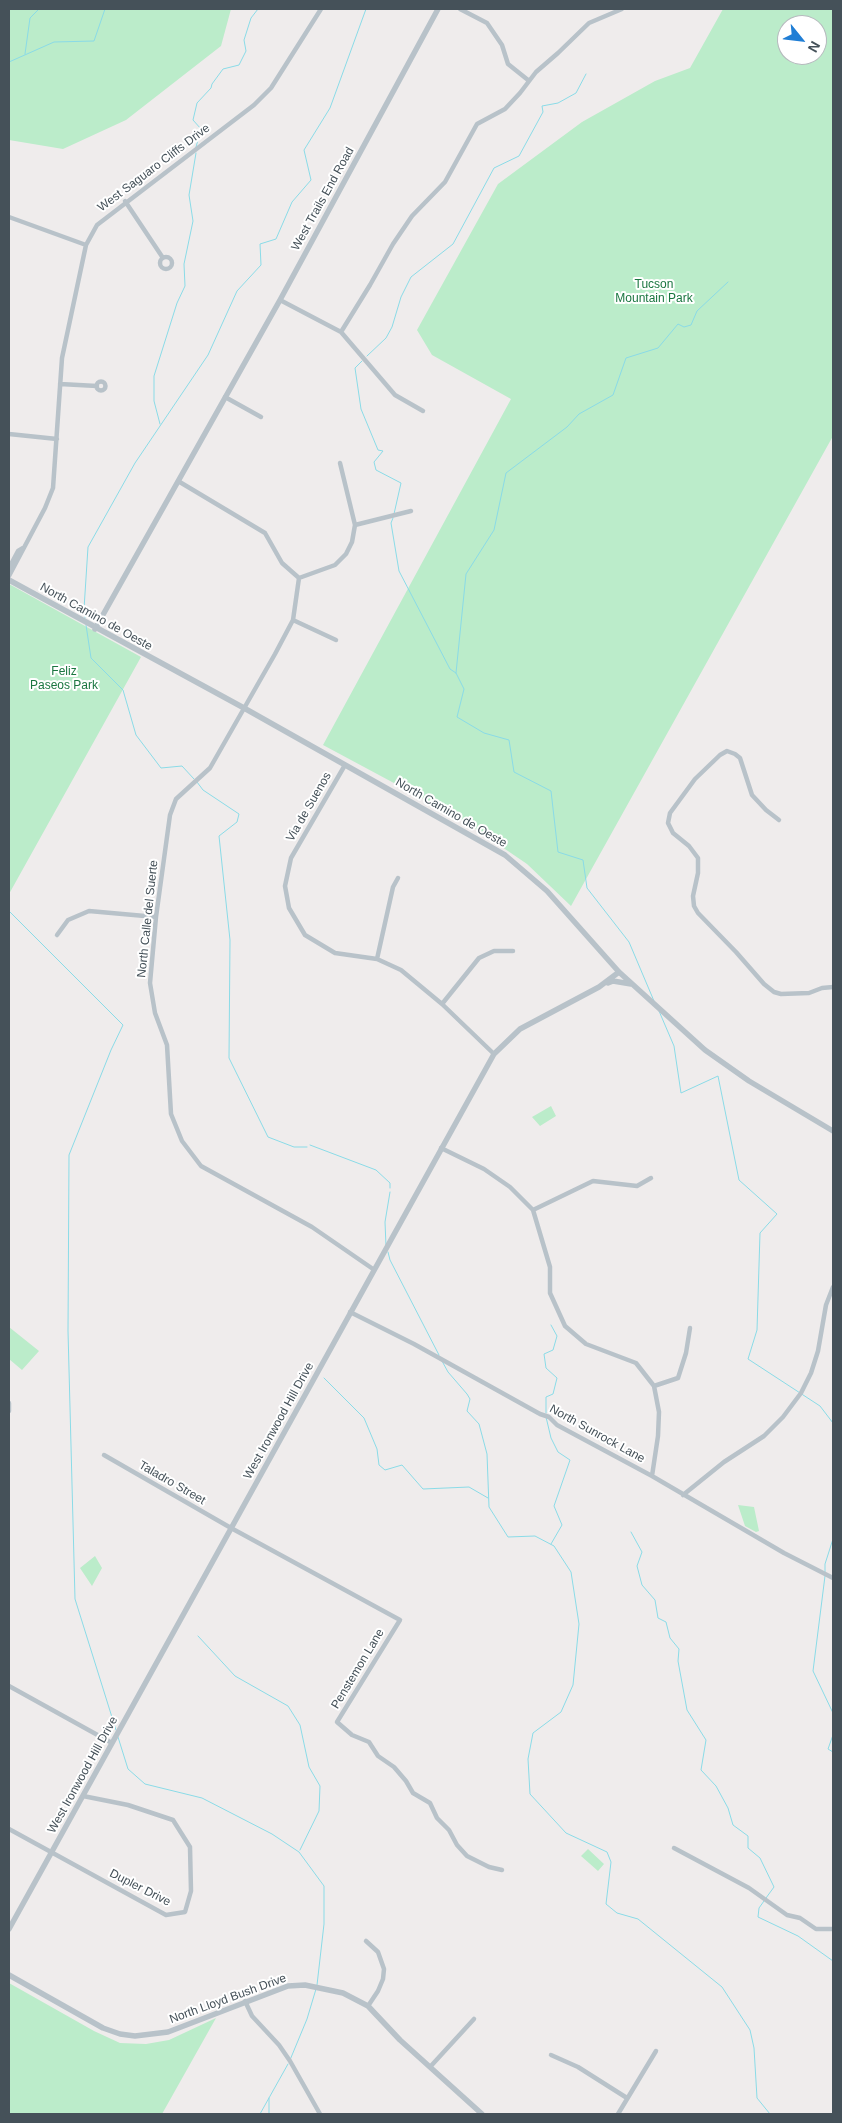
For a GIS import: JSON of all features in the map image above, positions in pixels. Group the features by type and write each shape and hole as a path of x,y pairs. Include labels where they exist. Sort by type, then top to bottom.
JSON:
{"street":[{"name":"West Saguaro Cliffs Drive","path":"9,576 45,508 53,488 62,358 86,245 97,225 125,201 254,105 272,88 321,9"},
{"name":"West Trails End Road","path":"95,629 280,300 438,9"},
{"path":"460,9 487,23 502,45 508,64 528,80"},
{"path":"341,332 370,286 393,244 412,216 445,182 477,124 505,109 520,93 528,80 589,23 622,9"},
{"path":"125,201 163,258"},
{"path":"9,217 86,245"},
{"path":"280,300 341,332 394,395 423,411"},
{"path":"60,384 97,386"},
{"path":"225,397 261,417"},
{"path":"9,434 56,439"},
{"path":"178,481 265,533 282,563 299,578 335,565 346,554 352,542 355,525 340,463"},
{"path":"355,525 411,511"},
{"name":"West Saguaro Cliffs Drive","path":"9,568 18,551 23,548"},
{"name":"North Calle del Suerte","path":"299,578 292,620 275,654 210,768 176,799 170,815 156,917 150,983 155,1013 167,1045 171,1114 182,1141 201,1166 312,1227 374,1269"},
{"name":"North Camino de Oeste","path":"9,580 95,629 244,708 505,855 547,892 618,972 723,1064 833,1131"},
{"path":"292,620 336,640"},
{"path":"779,820 758,803 747,788 740,758 727,751 720,755 695,779 670,812 668,818 669,828 689,846 698,858 698,872 693,896 694,906 698,913 764,984 774,992 781,994 809,993 822,988 833,987"},
{"name":"Via de Suenos","path":"345,765 291,858 286,886 289,908 305,935 335,953 377,959 401,970 442,1004 494,1054"},
{"path":"377,959 393,887 398,878"},
{"path":"57,935 68,920 89,911 156,917"},
{"path":"442,1004 479,958 494,951 513,951"},
{"name":"West Ironwood Hill Drive","path":"9,1929 494,1054 520,1029 604,984 618,972"},
{"path":"604,984 613,981 634,986"},
{"path":"441,1148 484,1169 510,1187 533,1210 550,1267 550,1293 565,1326 586,1344 636,1363 654,1386 659,1412 658,1436 652,1476"},
{"path":"533,1210 593,1181 637,1186 651,1178"},
{"path":"683,1495 724,1462 764,1436 783,1417 801,1393 811,1373 818,1351 826,1305 833,1287"},
{"name":"North Sunrock Lane","path":"350,1312 414,1344 532,1410 549,1417 556,1425 652,1476 784,1553 833,1578"},
{"path":"654,1386 678,1378 686,1353 690,1328"},
{"path":"9,1403 9,1411"},
{"name":"Taladro Street","path":"104,1455 231,1528"},
{"name":"Penstemon Lane","path":"231,1528 400,1620 337,1722 352,1734 369,1742 378,1756 394,1767 413,1793 430,1804 437,1818 449,1830 457,1845 467,1856 490,1867 502,1870"},
{"path":"9,1686 112,1743"},
{"name":"Dupler Drive","path":"51,1852 166,1915 185,1912 191,1891 190,1847 173,1820 128,1805 83,1796"},
{"path":"9,1829 51,1852"},
{"path":"674,1848 749,1888 787,1915 800,1918 816,1929 833,1929"},
{"path":"366,1941 378,1952 384,1969 383,1979 378,1992 368,2006"},
{"name":"North Lloyd Bush Drive","path":"9,1975 103,2028 120,2034 135,2036 168,2032 288,1986 305,1985 343,1992 368,2006 400,2040 482,2114"},
{"path":"245,2002 252,2016 279,2045 290,2061 320,2114"},
{"path":"430,2067 474,2019"},
{"path":"618,2114 656,2051"},
{"path":"551,2055 578,2067 627,2098"}],"green space":[{"path":"9,9 231,9 221,46 126,120 63,149 9,140"},
{"name":"Tucson Mountain Park","path":"723,9 833,9 833,436 571,906 527,864 461,819 323,745 511,399 432,355 417,330 498,184 582,122 655,81 690,68"},
{"name":"Feliz Paseos Park","path":"9,584 141,657 9,894"},
{"path":"551,1106 556,1116 540,1126 532,1117"},
{"path":"9,1327 39,1351 22,1370 9,1359"},
{"path":"738,1505 754,1507 759,1531 756,1532 745,1526"},
{"path":"95,1556 102,1568 92,1586 80,1568"},
{"path":"588,1849 604,1864 598,1871 581,1856"},
{"path":"9,1983 94,2031 120,2043 146,2044 169,2040 216,2018 162,2114 9,2114"}],"waterway":[{"path":"25,54 30,18 39,9"},
{"path":"9,62 54,42 94,41 105,9"},
{"path":"196,147 201,129 193,120 197,103 211,88 223,69 239,65 246,51 244,40 251,18 258,9"},
{"path":"85,618 88,547 135,463 208,355 237,291 261,265 260,244 276,239 292,202 311,180 304,150 330,108 366,9"},
{"path":"367,356 386,338 392,327 401,297 411,277 453,244 494,168 519,156 543,112 542,106 558,103 576,93 586,74"},
{"path":"160,424 154,401 154,376 177,303 185,286 184,264 193,221 189,195 196,153"},
{"path":"456,673 466,574 494,530 506,473 567,427 579,414 613,395 626,358 658,348 678,324 684,327 691,325 697,311 728,282"},
{"path":"362,361 355,368 361,409 378,450 383,451 374,462 376,470 401,483 394,514"},
{"path":"393,518 391,523 399,571 450,669 456,673 464,689 457,717 484,733 509,740 514,772 551,791 558,852 583,860 587,888 629,942 654,1001"},
{"path":"86,625 91,658 123,690 136,735 161,768 182,766 194,779"},
{"path":"197,782 203,790 239,814 237,822 219,836 230,940 229,1058 268,1137 294,1147 307,1147"},
{"path":"9,911 123,1025 69,1155 68,1331 75,1599 116,1730"},
{"path":"659,1011 674,1046 681,1093 718,1076 739,1180 777,1214 760,1233 757,1330 748,1359 820,1406 833,1423 833,1429"},
{"path":"310,1145 376,1170 390,1183 390,1188"},
{"path":"386,1246 385,1222 390,1192"},
{"path":"388,1252 390,1260 439,1355"},
{"path":"546,1413 546,1397 553,1394 557,1378 546,1368 544,1354 553,1350 557,1336 551,1325"},
{"path":"442,1361 448,1372 470,1399 467,1411 479,1424 487,1454 489,1507 508,1537 535,1536 554,1546 571,1572 579,1624 573,1685 561,1712 533,1733 528,1759 530,1794 566,1833 607,1852 611,1862 606,1904 617,1913 638,1919 722,1987 750,2030 754,2048 757,2098 770,2114"},
{"path":"324,1378 364,1418 377,1449 379,1465 385,1470 402,1465 423,1489 469,1487 488,1498"},
{"path":"546,1417 551,1438 558,1452 570,1460 554,1506 562,1525 551,1544"},
{"path":"631,1532 642,1552 637,1566 642,1585 655,1600 658,1618 666,1622 670,1638 679,1649 678,1661 687,1710 706,1740 701,1770 716,1786 728,1808 733,1825 748,1836 748,1848 760,1858 774,1887 766,1898"},
{"path":"825,1572 825,1564 833,1539"},
{"path":"825,1576 813,1671 833,1713"},
{"path":"198,1636 235,1676 288,1706 300,1725 309,1767 320,1786 319,1811 300,1850"},
{"path":"833,1735 828,1749 833,1752"},
{"path":"118,1737 128,1769 145,1784 202,1798 272,1834 299,1852 324,1886 324,1924 317,1985"},
{"path":"764,1901 759,1908 758,1917 798,1936 833,1961"},
{"path":"290,2060 307,2019 316,1989"},
{"path":"260,2114 288,2064"},
{"path":"269,2098 269,2114"}]}
